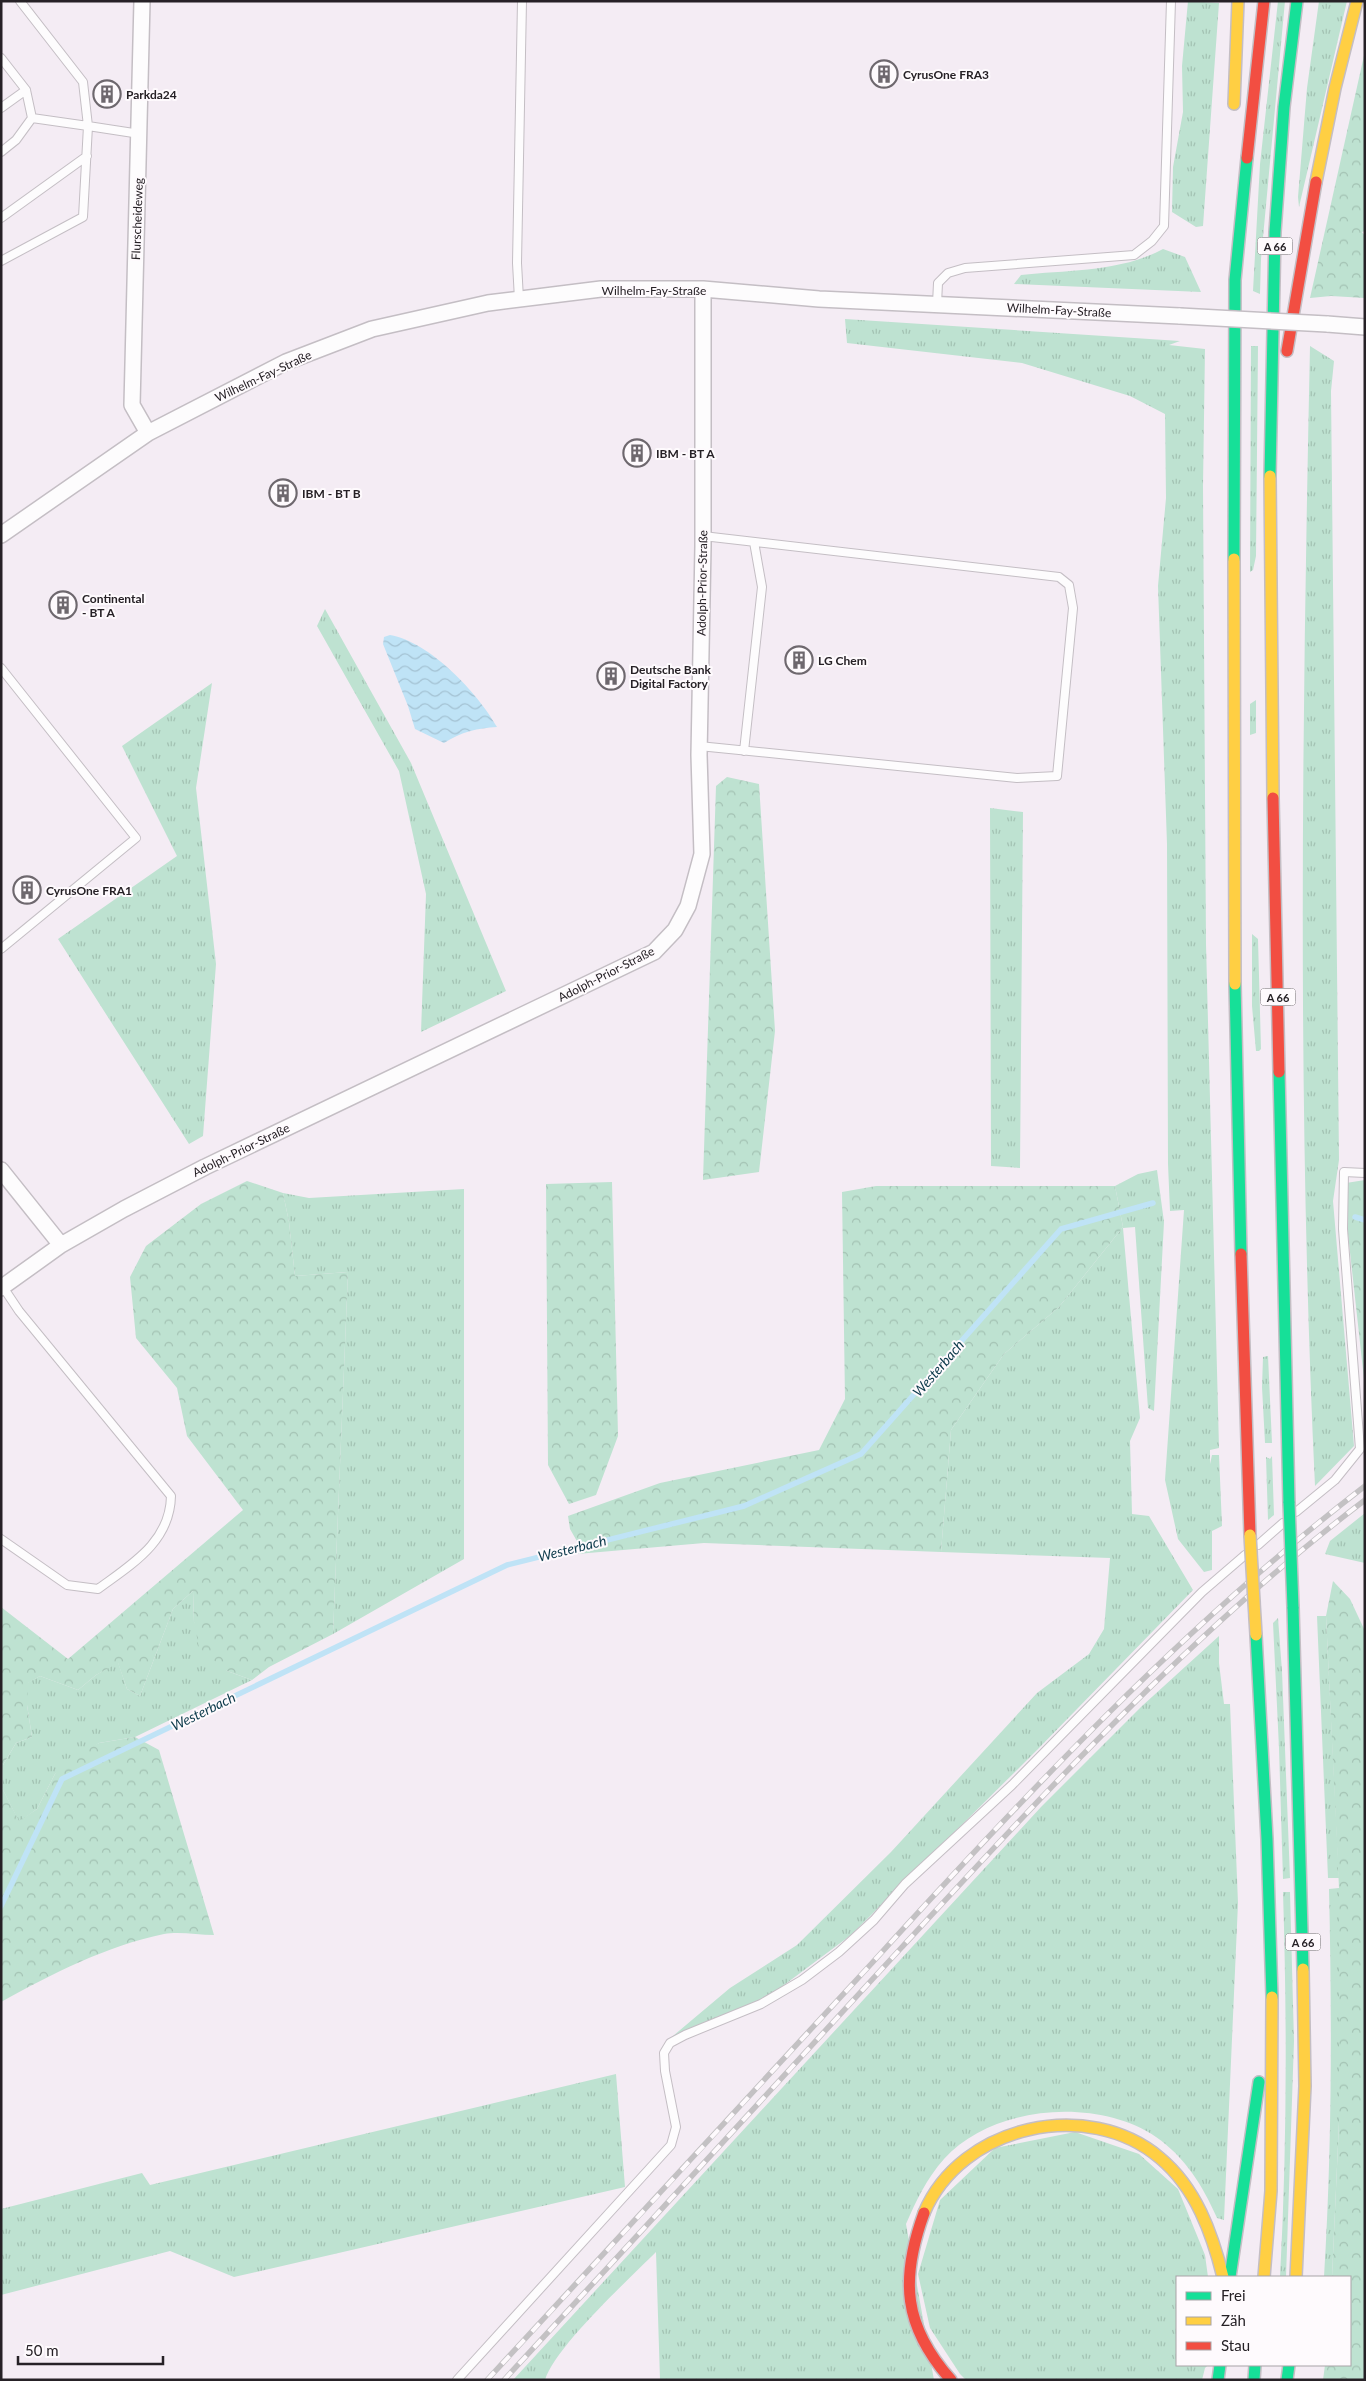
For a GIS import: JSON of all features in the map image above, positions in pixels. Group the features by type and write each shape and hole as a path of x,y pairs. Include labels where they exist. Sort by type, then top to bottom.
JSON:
{"highway":[{"path":"1233,120 1238,1"},
{"name":"A 66","path":"1264,1 1256,63 1235,280 1233,406 1235,949 1244,1377 1250,1535 1267,1806 1273,1997 1271,2181 1264,2276"},
{"name":"A 66","path":"1296,2276 1305,2086 1289,1503 1273,791 1270,491 1275,232 1284,107 1297,1"},
{"path":"1270,491 1285,365 1311,201 1332,97 1357,1"},
{"name":"A 66","path":"1230,209 1235,280"},
{"path":"1230,2276 1251,2126 1273,1997"},
{"path":"951,2380 925,2347 915,2323 909,2296 908,2270 912,2243 920,2218 933,2194 949,2173 969,2155 991,2141 1016,2131 1042,2125 1069,2123 1086,2126 1120,2135 1144,2147 1166,2162 1184,2182 1198,2204 1210,2229 1223,2276"},
{"path":"1218,2380 1220,2366"},
{"path":"1254,2380 1255,2366"},
{"path":"1287,2380 1289,2366"}],"street":[{"name":"Flurscheideweg","path":"142,1 132,405 148,433"},
{"name":"Wilhelm-Fay-Straße","path":"1,535 148,433 286,362 372,329 488,303 601,289 703,289 819,299 1180,316 1365,327"},
{"name":"Adolph-Prior-Straße","path":"2,1287 61,1245 124,1209 205,1167 654,952 675,930 688,906 702,854 699,746 703,536 703,289"},
{"path":"1,1170 61,1245"}],"lane":[{"path":"1,261 83,216 88,126 83,82 20,1"},
{"path":"519,299 517,263 522,1"},
{"path":"937,304 938,283 948,273 965,268 1134,255 1152,241 1164,226 1171,1"},
{"path":"1,58 26,90 32,118 16,140 1,152"},
{"path":"1,108 26,90"},
{"path":"32,118 140,134"},
{"path":"1,218 87,156"},
{"path":"699,746 1017,778 1057,776 1073,608 1069,585 1059,578 703,536"},
{"path":"744,751 762,587 754,542"},
{"path":"1,668 136,838 1,949"},
{"path":"456,2380 671,2145 676,2127 665,2072 664,2053 670,2043 761,2004 802,1980 839,1952 874,1920 905,1884 1012,1785 1202,1592 1335,1480 1360,1449 1342,1229 1344,1172 1365,1173"},
{"path":"1,1539 67,1585 98,1589 139,1559 152,1546 164,1529 170,1508 171,1496 19,1311 2,1287"}],"green space":[{"path":"1188,1 1219,3 1203,226 1196,227 1172,212 1173,167 1183,112 1182,66"},
{"path":"1278,1 1285,1 1261,259 1260,294 1253,291 1260,164"},
{"path":"1319,1 1347,1 1299,207 1298,197 1307,88"},
{"path":"1365,51 1365,231 1362,232 1365,236 1365,298 1331,296 1310,298"},
{"path":"1163,249 1185,257 1201,292 1014,284 1021,275 1112,266 1147,257"},
{"path":"845,319 1180,341 1169,345 1205,349 1203,486 1206,944 1219,1448 1210,1450 1210,1464 1212,1455 1219,1455 1222,1526 1212,1531 1212,1570 1204,1572 1178,1539 1165,1480 1184,1210 1170,1211 1168,1164 1167,844 1158,586 1166,498 1165,414 1130,396 1022,363 847,343"},
{"path":"1251,346 1258,346 1256,556 1253,570 1250,572"},
{"path":"1310,346 1334,361 1331,391 1339,1160 1333,1201 1354,1446 1315,1486 1309,1344 1303,1058 1303,774"},
{"path":"325,609 411,763 506,991 421,1032 426,894 399,771 317,626"},
{"path":"212,683 196,788 216,964 203,1136 189,1144 58,939 177,856 122,746"},
{"path":"1256,700 1256,733 1250,735 1250,704"},
{"path":"727,777 759,784 775,1031 759,1172 703,1180 716,786"},
{"path":"990,808 1023,812 1020,1168 991,1166"},
{"path":"1252,934 1258,939 1261,1049 1259,1051 1256,1051 1252,1006"},
{"path":"1157,1170 1164,1222 1154,1411 1148,1408 1135,1227 1123,1228 1140,1418 1130,1441 1132,1514 1149,1516 1193,1590 1038,1749 851,1935 768,1997 667,2041 730,1988 797,1945 891,1852 1037,1693 1089,1654 1104,1629 1110,1558 941,1552 951,1430 1004,1354 1059,1307 1123,1227 1115,1186 1138,1174"},
{"path":"1365,1180 1365,1388 1344,1198 1346,1183"},
{"path":"247,1181 283,1193 289,1222 295,1276 348,1272 333,1634 269,1667 252,1680 227,1671 199,1648 194,1622 193,1591 173,1609 140,1696 127,1689 118,1663 96,1675 78,1690 40,1676 28,1683 27,1705 32,1737 16,1743 3,1765 2,1788 19,1821 37,1809 55,1774 68,1759 99,1743 135,1737 159,1750 214,1935 170,1933 142,1939 100,1953 60,1971 1,2002 1,1607 68,1659 243,1510 187,1436 177,1388 136,1338 130,1277 146,1246 201,1204"},
{"path":"612,1182 618,1436 596,1495 569,1504 548,1465 546,1184"},
{"path":"876,1186 1115,1186 1123,1227 1059,1307 1004,1354 951,1430 941,1552 704,1543 577,1554 582,1550 570,1529 568,1516 660,1483 819,1450 845,1399 842,1192"},
{"path":"464,1189 464,1559 333,1634 348,1272 295,1276 289,1222 283,1193 309,1198"},
{"path":"1268,1356 1272,1443 1265,1443 1262,1387 1263,1357"},
{"path":"1272,1456 1274,1515 1268,1520 1266,1457 1270,1459"},
{"path":"1365,1513 1365,1563 1325,1554 1330,1541"},
{"path":"1333,1581 1350,1599 1365,1631 1365,2380 1323,2380 1325,2366 1351,2366 1351,2276 1332,2276 1339,2122 1339,1888 1326,1616"},
{"path":"193,1591 194,1622 227,1671 252,1680 135,1737 99,1743 55,1774 37,1809 19,1822 2,1788 3,1765 16,1743 32,1737 27,1705 27,1683 40,1676 78,1690 96,1675 118,1662 127,1689 140,1696 173,1609"},
{"path":"1317,1616 1326,1616 1339,1878 1328,1878"},
{"path":"1278,1618 1282,1671 1290,1878 1283,1879 1273,1623"},
{"path":"1219,1636 1219,1663 1224,1704 1230,1704 1238,1903 1224,2220 1217,2218 1206,2195 1192,2173 1176,2154 1156,2137 1132,2124 1105,2116 1076,2112 1046,2113 1017,2118 990,2127 965,2141 944,2159 922,2190 906,2224 934,2380 660,2380 656,2252 577,2332 552,2366 545,2380 513,2380 1041,1807 1142,1706"},
{"path":"1339,1888 1339,2122 1332,2276 1324,2276 1331,2083 1329,1889"},
{"path":"1283,1892 1290,1892 1294,2041 1286,2276 1280,2276 1286,2085"},
{"path":"616,2074 625,2187 234,2277 170,2251 1,2295 1,2209 142,2173 150,2185"},
{"path":"1075,2132 1139,2154 1178,2189 1205,2255 1208,2276 1176,2276 1176,2366 1207,2366 1202,2380 966,2380 960,2374 930,2328 918,2274 940,2200 995,2148"}],"water":[{"path":"390,635 421,648 436,658 478,699 497,727 470,731 444,743 415,729 408,706 383,644 384,637"}],"waterway":[{"name":"Westerbach","path":"1,1906 62,1779 507,1565 744,1506 861,1454 1061,1229 1153,1203"},
{"name":"Westerbach","path":"1355,1217 1365,1220"}],"railway":[{"path":"487,2380 988,1837 1048,1775 1170,1654 1233,1596 1365,1486"},
{"path":"504,2380 1011,1829 1067,1771 1124,1713 1241,1603 1302,1550 1365,1500"}],"traffic: fast":[{"path":"1270,476 1275,232 1284,107 1297,1"},
{"path":"1234,559 1235,280 1247,158"},
{"path":"1235,984 1241,1254"},
{"path":"1279,1072 1289,1503"},
{"path":"1289,1503 1293,1607"},
{"path":"1293,1607 1303,1969"},
{"path":"1256,1635 1267,1839 1272,1997"},
{"path":"1230,2276 1259,2082"},
{"path":"1218,2380 1220,2366"},
{"path":"1254,2380 1255,2366"},
{"path":"1287,2380 1289,2366"}],"traffic: slow":[{"path":"1234,104 1238,1"},
{"path":"1316,182 1335,88 1357,1"},
{"path":"1270,476 1273,798"},
{"path":"1234,559 1235,984"},
{"path":"1250,1535 1256,1635"},
{"path":"1296,2276 1305,2086 1303,1969"},
{"path":"1264,2276 1271,2191 1272,1997"},
{"path":"924,2213 942,2183 966,2159 996,2141 1029,2130 1063,2125 1098,2128 1131,2139 1160,2158 1173,2170 1193,2197 1201,2212 1214,2244 1223,2276"}],"traffic: jam":[{"path":"1247,158 1264,1"},
{"path":"1287,351 1316,182"},
{"path":"1273,798 1279,1072"},
{"path":"1241,1254 1250,1535"},
{"path":"924,2213 911,2259 910,2301 915,2321 923,2340 935,2360 951,2380"}],"place":[{"name":"CyrusOne FRA3","path":"884,74"},
{"name":"Parkda24","path":"107,94"},
{"name":"IBM - BT A","path":"637,453"},
{"name":"IBM - BT B","path":"283,493"},
{"name":"Continental - BT A","path":"63,605"},
{"name":"LG Chem","path":"799,660"},
{"name":"Deutsche Bank Digital Factory","path":"611,676"},
{"name":"CyrusOne FRA1","path":"27,890"}]}
